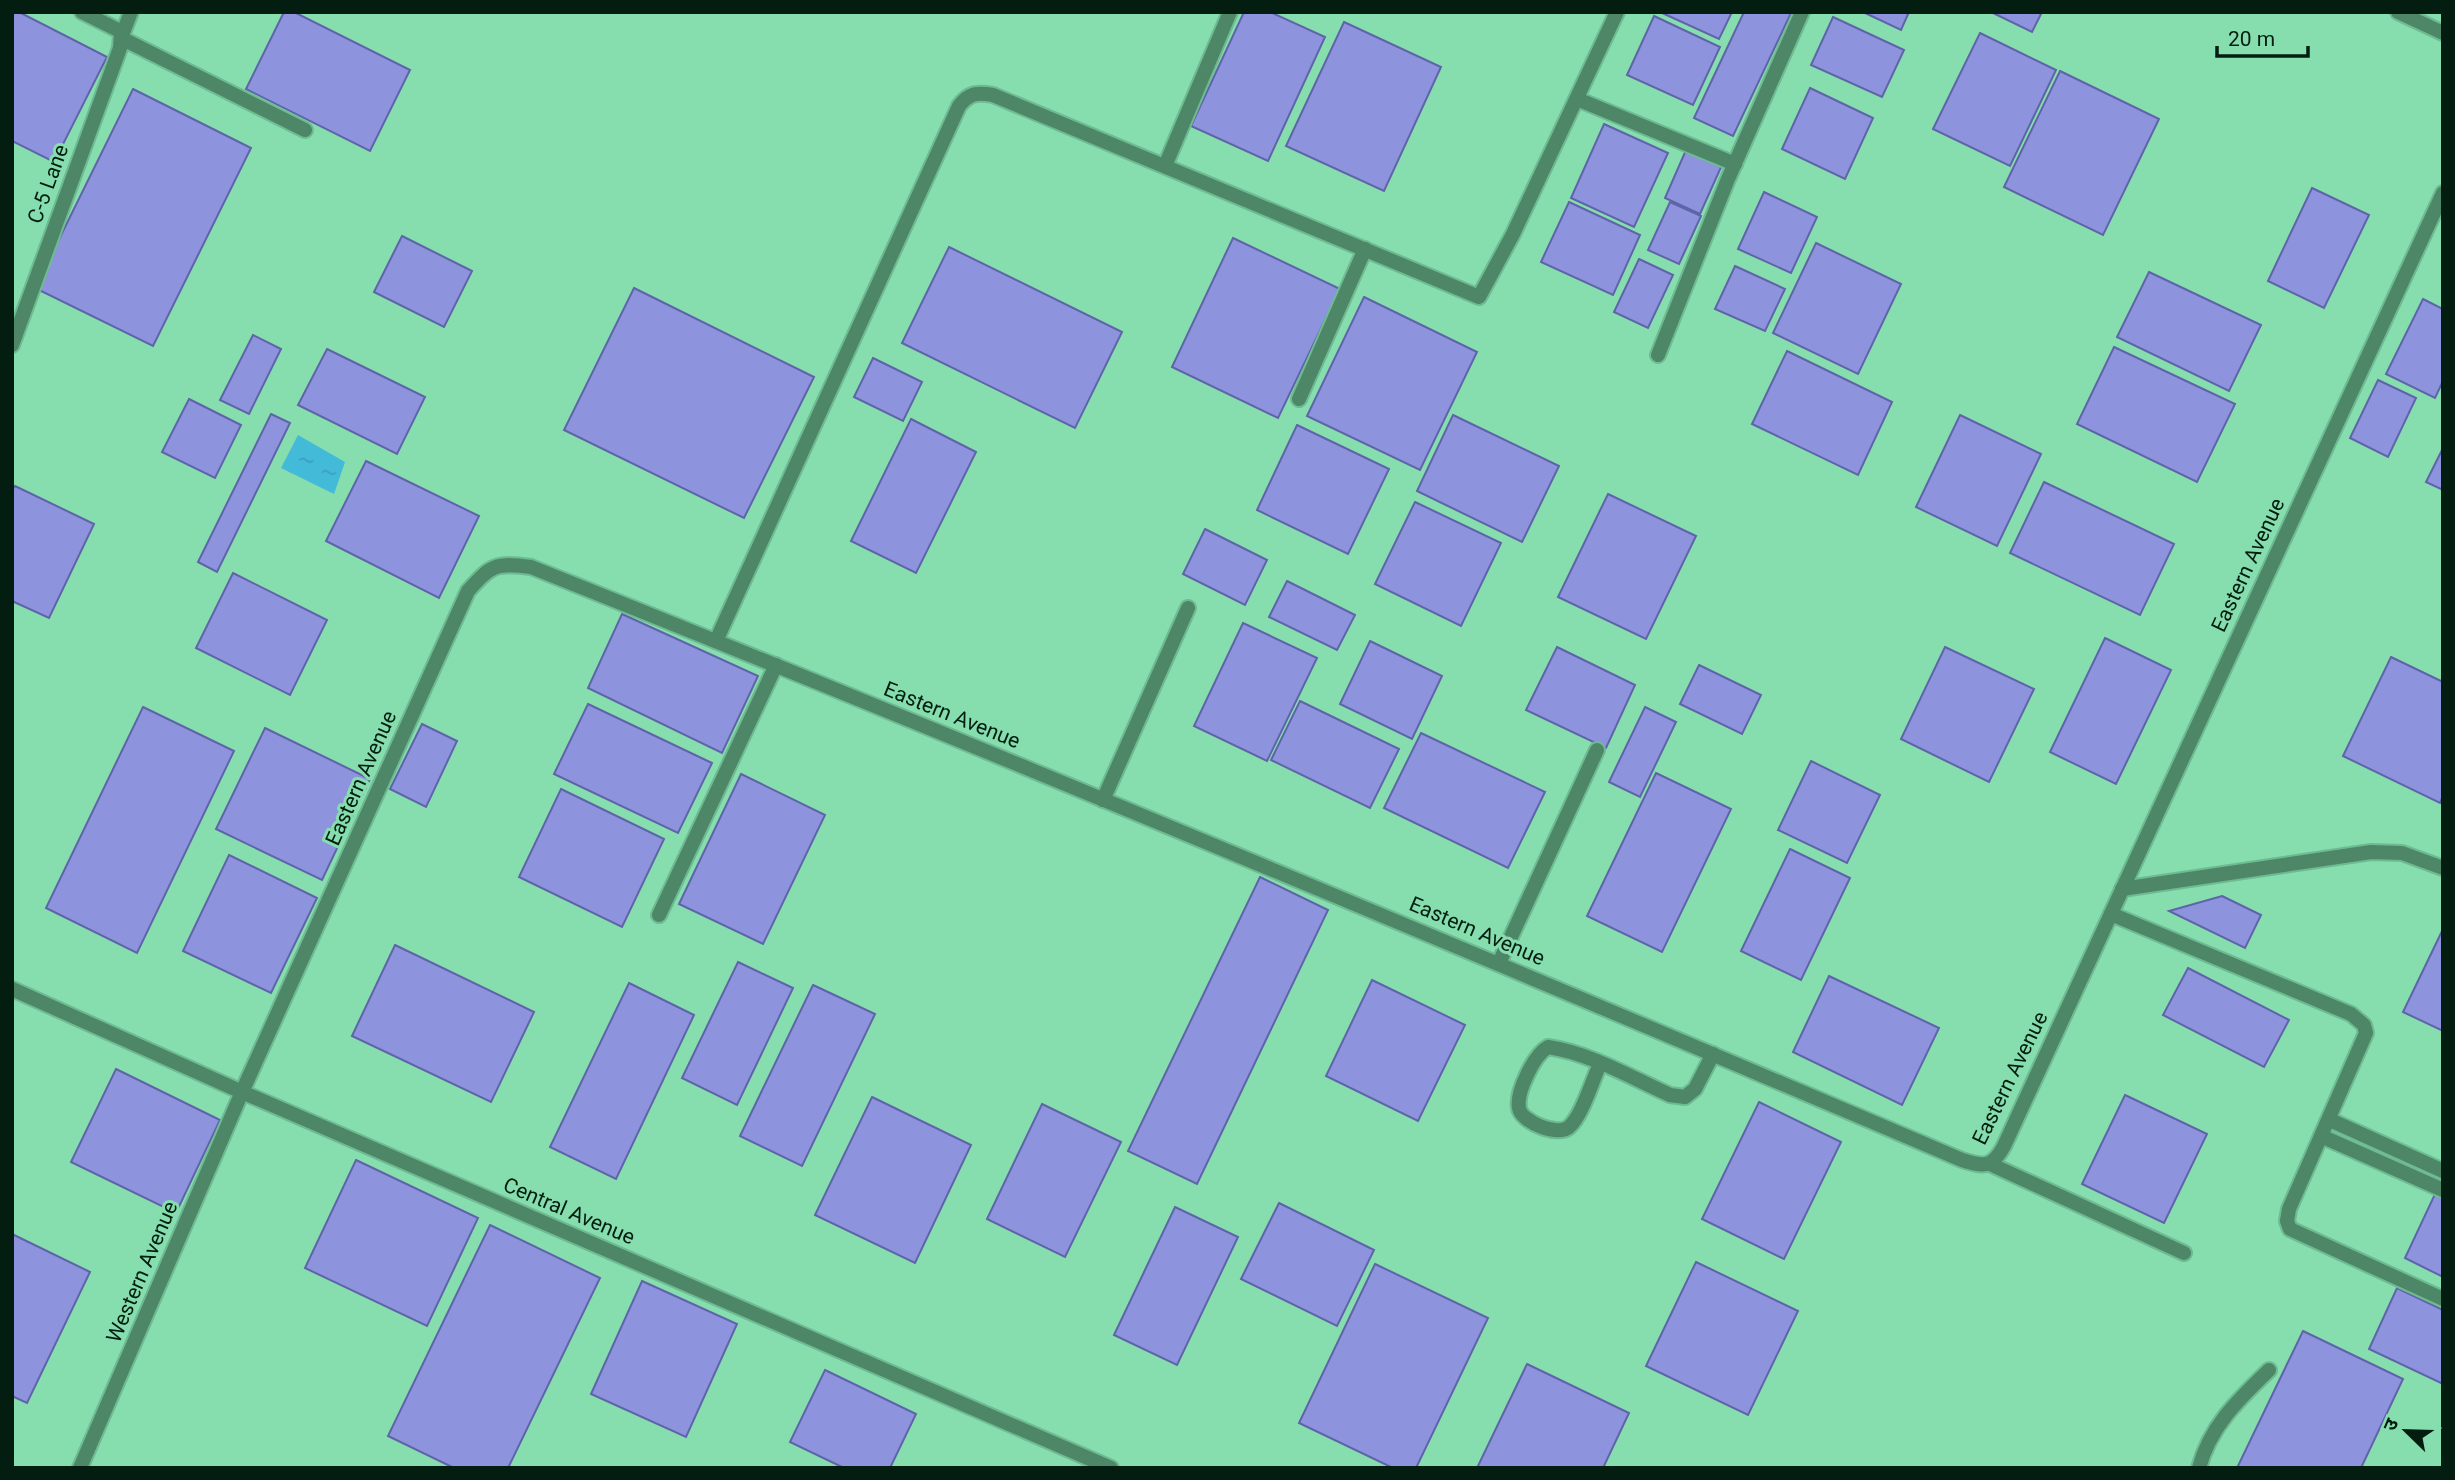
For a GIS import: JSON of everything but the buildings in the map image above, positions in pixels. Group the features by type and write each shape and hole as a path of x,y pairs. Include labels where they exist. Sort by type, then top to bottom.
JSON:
{"street":[{"path":"82,12 118,30 121,38 304,130"},
{"name":"C-5 Lane","path":"12,345 131,12"},
{"path":"1165,166 1230,12"},
{"path":"716,641 959,106 967,96 978,92 993,95 1479,297 1513,234 1617,12"},
{"path":"1658,355 1735,164 1802,12"},
{"path":"2398,12 2443,33"},
{"path":"1577,99 1735,164"},
{"name":"Eastern Avenue","path":"242,1093 468,591 485,572 506,563 531,567 716,641 1499,963 1962,1160 1976,1165 1990,1164 2004,1146 2443,193"},
{"path":"1299,399 1365,249"},
{"path":"1103,800 1188,608"},
{"path":"659,915 776,666"},
{"path":"1499,963 1597,750"},
{"path":"2122,888 2371,852 2402,853 2443,868"},
{"path":"2111,914 2356,1017 2364,1025 2367,1033 2289,1209 2287,1221 2290,1229 2443,1299"},
{"name":"Central Avenue","path":"12,989 242,1093 1111,1468"},
{"path":"1600,1064 1572,1125 1565,1130 1554,1131 1537,1125 1523,1117 1518,1110 1519,1100 1537,1054 1548,1047 1570,1052 1600,1064 1670,1095 1685,1097 1695,1089 1713,1054"},
{"name":"Western Avenue","path":"80,1468 242,1093"},
{"path":"2330,1120 2443,1171"},
{"path":"2321,1136 2443,1190"},
{"path":"1990,1164 2184,1253"},
{"path":"2199,1468 2214,1432 2227,1412 2269,1370"}],"water":[{"path":"298,435 345,462 334,494 281,468"}]}
